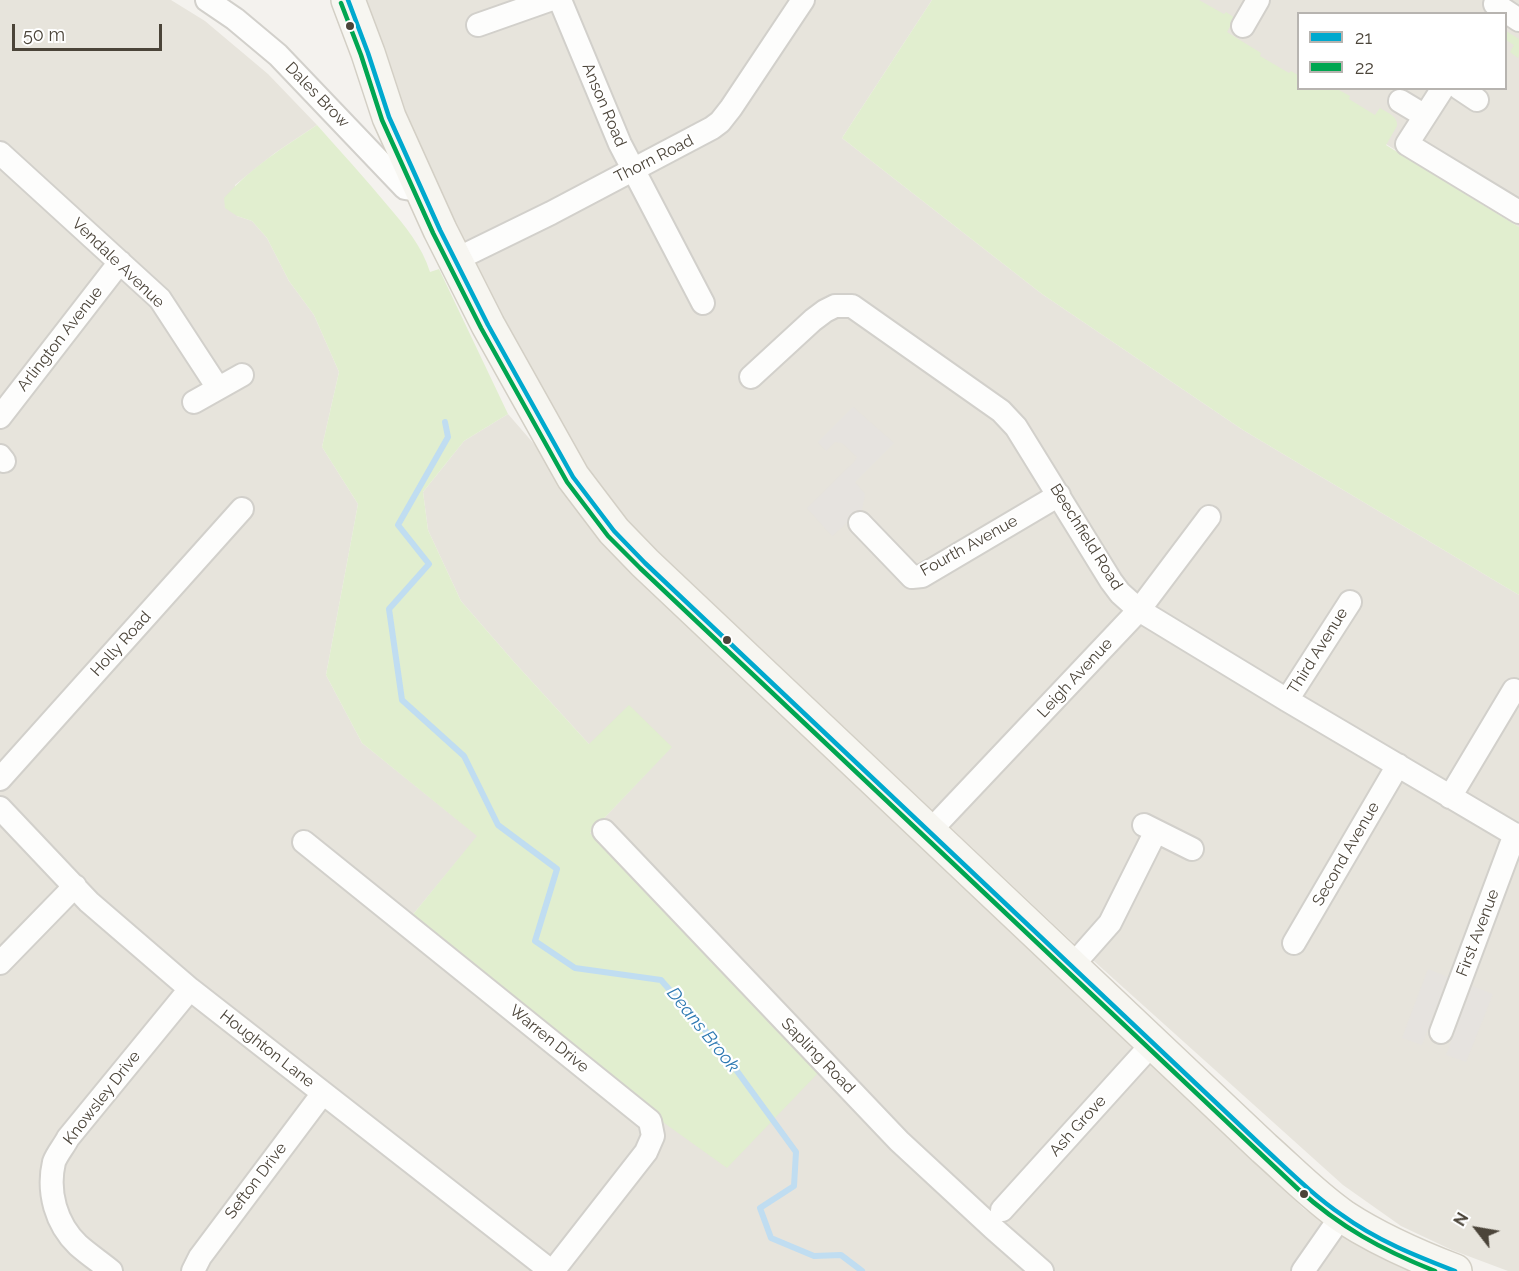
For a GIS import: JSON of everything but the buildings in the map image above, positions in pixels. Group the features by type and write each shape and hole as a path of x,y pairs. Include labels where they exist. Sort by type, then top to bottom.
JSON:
{"main road":[{"path":"348,0 389,117 454,260 565,464 614,531 645,563 1281,1164 1342,1215 1397,1247 1455,1271"}],"street":[{"name":"Dales Brow","path":"207,0 235,19 278,55 405,188 423,191"},
{"path":"478,25 549,0"},
{"name":"Anson Road","path":"560,0 632,170 703,303"},
{"name":"Thorn Road","path":"454,260 551,213 705,133 720,122 803,0"},
{"path":"1243,26 1258,0"},
{"path":"1442,90 1407,144 1519,213"},
{"path":"1400,101 1425,116"},
{"name":"Vendale Avenue","path":"0,153 160,299 218,388"},
{"name":"Arlington Avenue","path":"0,417 120,262"},
{"name":"Beechfield Road","path":"751,377 825,311 836,306 852,306 1009,418 1111,581 1120,593 1139,610 1517,836"},
{"path":"194,402 242,375"},
{"name":"Fourth Avenue","path":"860,523 912,577 922,576 1059,495"},
{"name":"Holly Road","path":"0,779 242,509"},
{"name":"Leigh Avenue","path":"930,831 1139,610 1209,517"},
{"name":"Third Avenue","path":"1287,700 1350,602"},
{"path":"1450,797 1514,690"},
{"name":"Second Avenue","path":"1294,943 1398,765"},
{"name":"Houghton Lane","path":"0,808 89,902 190,988 552,1271"},
{"path":"1072,966 1110,923 1149,828 1192,849"},
{"name":"Sapling Road","path":"604,831 899,1141 1042,1271"},
{"name":"First Avenue","path":"1442,1032 1517,836"},
{"name":"Warren Drive","path":"304,842 650,1121 653,1136 646,1152 552,1271"},
{"path":"0,963 75,886"},
{"name":"Knowsley Drive","path":"111,1271 78,1245 64,1228 55,1209 51,1183 55,1160 68,1138 190,988"},
{"name":"Ash Grove","path":"1002,1210 1154,1042"},
{"name":"Sefton Drive","path":"193,1271 200,1257 323,1093"},
{"path":"1303,1271 1342,1215"}],"shaded area":[{"path":"0,0 171,0 205,21 268,74 317,125 275,153 235,185 237,216 252,221 267,238 289,281 314,315 339,372 322,447 358,504 326,675 362,743 478,836 410,918 590,833 671,747 589,744 461,601 428,530 423,492 464,441 508,414 541,452 1304,1209 1355,1241 1416,1271 0,1271"},
{"path":"367,0 932,0 842,138 1042,294 1243,430 1519,595 1519,1271 1508,1271 1452,1250 1401,1226 1343,1185 1065,935 647,541 602,493 574,447 464,244 401,109"},
{"path":"1155,0 1519,0 1519,227 1299,90 1507,90 1507,12 1297,12 1297,89"},
{"path":"853,407 894,443 855,482 865,494 862,510 832,536 807,508 857,457 842,443 835,442 826,451 818,442"},
{"path":"1428,969 1448,977 1422,1045 1402,1038"},
{"path":"1472,986 1493,994 1466,1062 1446,1055"}],"green space":[{"path":"932,0 1199,0 1235,18 1227,32 1261,53 1260,56 1289,73 1291,71 1297,74 1297,90 1339,90 1375,115 1380,108 1392,115 1397,126 1386,145 1519,227 1519,595 1243,430 1042,294 842,138"},
{"path":"1507,32 1519,39 1518,58 1510,52 1514,45 1507,41"},
{"path":"317,125 407,229 418,245 430,272 439,269 508,414 464,441 423,492 428,530 461,601 589,744 629,705 672,747 590,833 821,1070 727,1168 653,1115 410,918 477,836 362,743 326,675 358,504 322,447 339,372 314,315 289,281 267,238 252,221 237,216 225,208 224,198 245,177 268,158"}],"waterway":[{"name":"Deans Brook","path":"445,422 448,437 398,525 429,564 389,609 402,700 464,756 498,825 557,869 535,941 575,968 661,980 718,1045 796,1152 794,1186 760,1208 771,1238 814,1256 841,1255 862,1271"}],"transit line":[{"name":"21","path":"348,0 389,117 440,230 488,325 573,477 614,531 645,563 1302,1183 1332,1208 1382,1240 1455,1271"},
{"name":"22","path":"341,3 382,120 433,233 481,328 567,482 608,536 1298,1189 1330,1215 1362,1236 1397,1255 1435,1271"}]}
